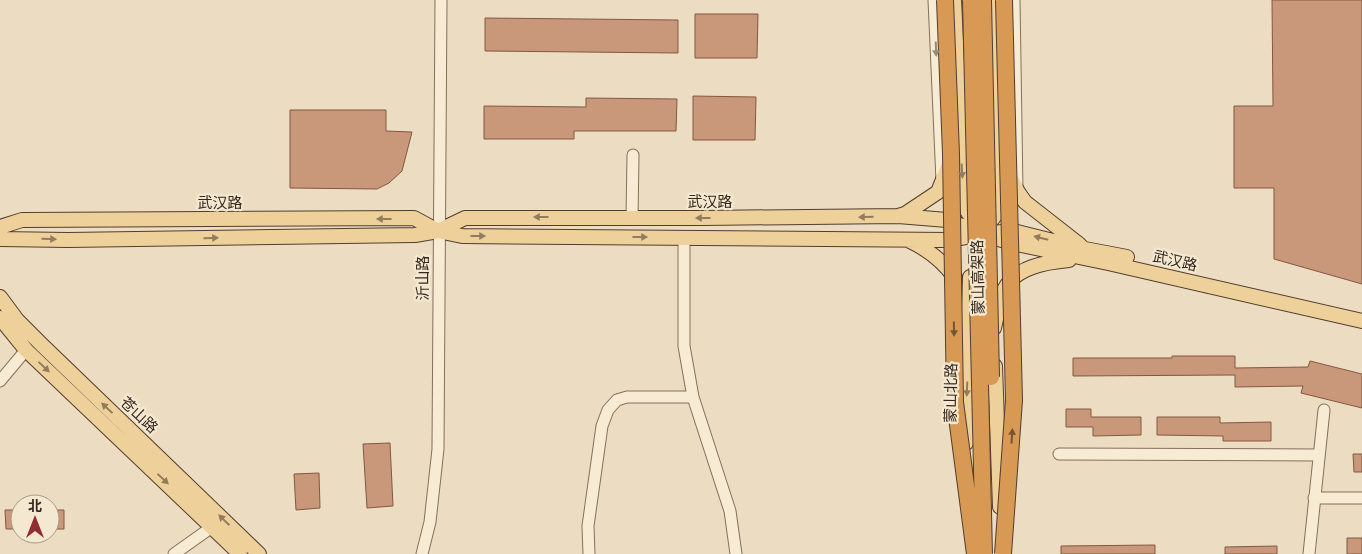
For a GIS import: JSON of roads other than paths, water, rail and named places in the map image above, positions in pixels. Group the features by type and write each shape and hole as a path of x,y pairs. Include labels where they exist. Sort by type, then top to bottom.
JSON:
{"highway":[{"path":"944,0 951,154 955,402 975,554"},
{"name":"蒙山高架路","path":"971,0 984,554"},
{"name":"蒙山高架路","path":"983,0 995,554"},
{"path":"1003,554 1014,400 1004,0"}],"main road":[{"path":"954,0 964,206 982,234 992,260 1003,554"},
{"name":"蒙山北路","path":"967,554 966,399 971,259 982,234 999,210 1000,158 996,0"},
{"path":"898,216 905,214 938,192 960,136"},
{"path":"1000,158 1018,192 1026,202 1085,254"},
{"name":"武汉路","path":"0,239 68,240 405,236 438,231 465,218 898,216 947,220 982,234"},
{"name":"武汉路","path":"0,227 22,220 414,218 438,231 462,236 950,240 1013,231 1085,254 1362,320"},
{"path":"907,240 922,247 944,263 958,282 965,298 969,322"},
{"name":"武汉路","path":"1085,254 1362,311"},
{"path":"994,328 1005,289 1019,273 1049,261 1085,254"},
{"name":"苍山路","path":"0,296 18,320 42,345 259,554"},
{"name":"苍山路","path":"0,318 26,350 240,554"}],"street":[{"name":"沂山路","path":"422,554 430,522 438,449 441,0"},
{"path":"934,0 942,184"},
{"path":"1014,0 1018,192"},
{"path":"632,218 633,155"},
{"path":"684,238 684,346 693,397 730,512 736,554"},
{"path":"0,381 26,350"},
{"path":"589,554 588,526 602,426 608,410 617,400 627,397 693,397"},
{"path":"1309,554 1324,410"},
{"path":"1059,454 1319,455"},
{"path":"1314,498 1362,498"},
{"path":"174,554 212,527"}]}
